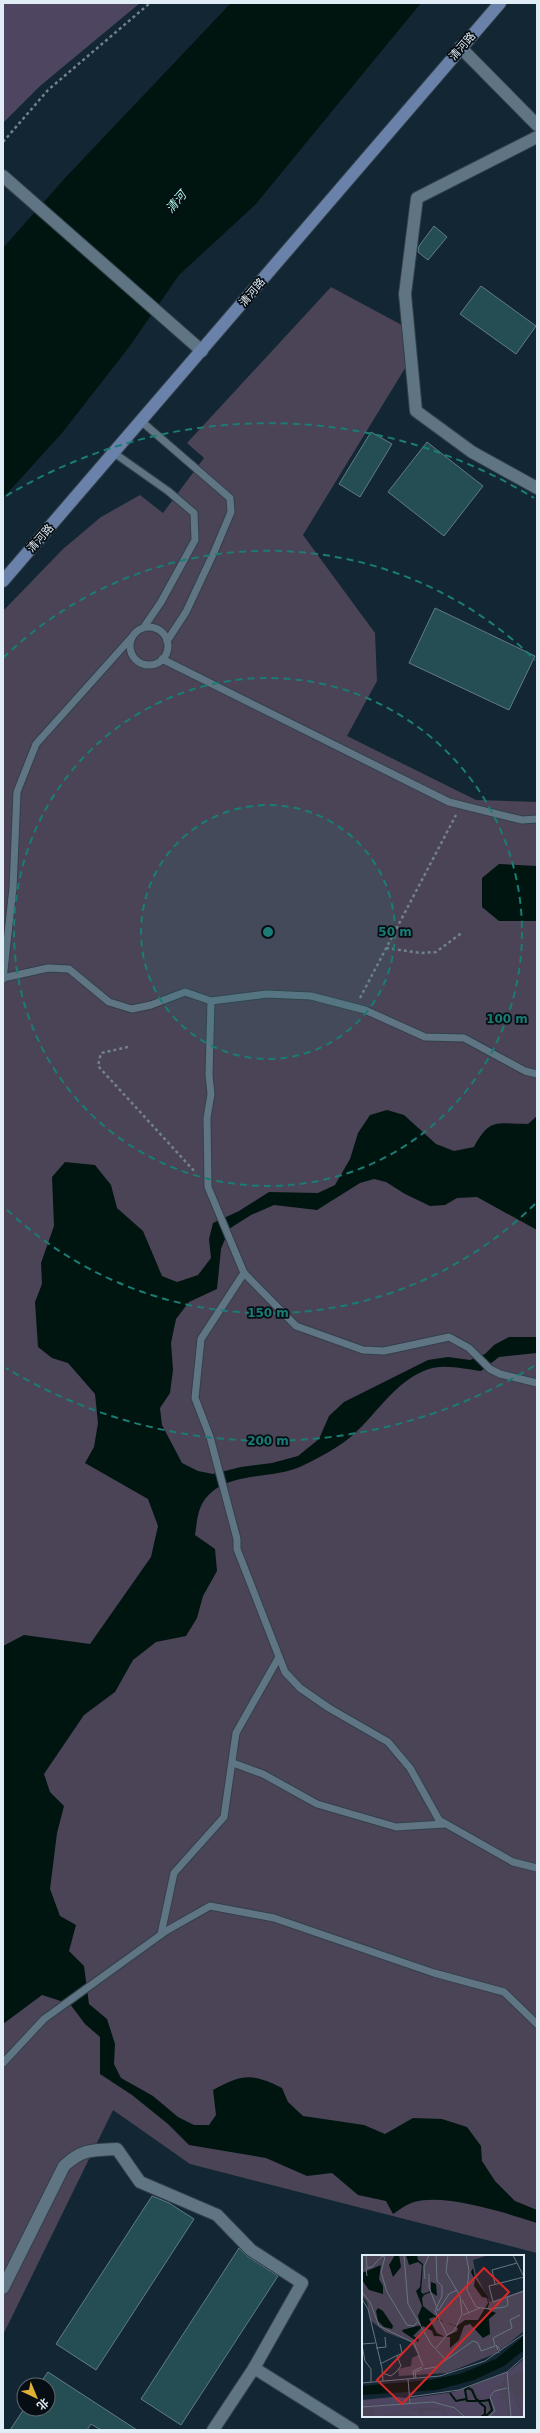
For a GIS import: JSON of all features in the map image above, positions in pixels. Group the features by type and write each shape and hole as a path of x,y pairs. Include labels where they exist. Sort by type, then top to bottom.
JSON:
{"street":[{"name":"清河路","path":"3,581 202,351 460,47 500,3"},
{"path":"460,47 537,125"},
{"path":"537,137 418,198 405,294 416,411 472,452 537,488"},
{"path":"3,176 202,351"},
{"path":"3,2288 64,2166 75,2155 89,2150 117,2149 140,2182 217,2215 251,2250 302,2283 254,2368 213,2430"},
{"path":"254,2368 353,2430"}],"lane":[{"path":"141,421 230,498 231,512 215,550 186,612 167,642"},
{"path":"114,453 168,491 194,513 196,540 161,602 144,627"},
{"path":"131,638 130,651 138,661 150,664 162,659 168,648 165,636 156,628 144,627 139,629 36,744 17,792 13,888 3,978 48,968 69,969 109,1002 132,1009 151,1005 185,992 211,1001 267,994 311,996 355,1007 425,1037 464,1038 525,1072 537,1074"},
{"path":"162,659 449,802 522,820 537,819"},
{"path":"211,1001 209,1075 211,1094 207,1118 208,1187 244,1273 296,1326 363,1350 384,1351 449,1337 469,1348 495,1372 537,1383"},
{"path":"244,1273 201,1339 195,1398 210,1437 237,1539 237,1549 285,1672 300,1688 329,1708 388,1742 410,1768 439,1820 513,1862 537,1868"},
{"path":"161,1934 174,1873 224,1817 233,1763 236,1733 279,1657"},
{"path":"233,1763 263,1774 317,1804 396,1827 446,1824"},
{"path":"3,2063 44,2019 161,1934 210,1906 274,1918 434,1973 504,1992 537,2024"}],"path":[{"path":"3,142 48,90 150,3"},
{"path":"355,1007 461,806"},
{"path":"386,948 421,953 436,952 463,932"},
{"path":"128,1047 101,1053 98,1066 208,1187"}],"shaded area":[{"path":"3,3 140,3 40,86 3,123"},
{"path":"331,287 411,330 415,352 303,535 375,633 377,681 347,736 476,800 537,802 537,2253 190,2164 113,2110 3,2335 3,611 63,549 101,517 140,495 163,513 204,458 187,443"}],"water":[{"name":"清河","path":"231,3 421,3 255,205 179,275 129,347 62,433 3,498 3,248 66,177"},
{"path":"499,864 537,866 537,921 499,921 482,907 482,878"},
{"path":"387,1110 404,1115 436,1144 454,1151 474,1147 485,1131 495,1124 528,1124 537,1116 537,1230 477,1197 457,1198 445,1205 430,1206 405,1194 386,1182 374,1179 360,1183 317,1210 274,1205 251,1215 229,1229 221,1249 217,1289 189,1302 176,1319 171,1343 173,1370 170,1393 160,1408 162,1425 182,1463 198,1471 213,1474 241,1467 272,1463 298,1456 319,1439 329,1416 344,1402 428,1360 448,1357 470,1360 485,1354 494,1345 509,1337 537,1337 537,1353 499,1357 481,1371 446,1367 426,1370 405,1382 387,1398 354,1434 330,1452 292,1470 227,1483 217,1488 206,1498 200,1509 195,1535 215,1549 217,1571 203,1596 197,1618 186,1636 156,1642 133,1660 115,1692 84,1715 44,1774 50,1792 64,1806 57,1833 50,1889 60,1916 76,1925 69,1951 84,1966 89,2004 107,2019 115,2044 114,2064 121,2078 153,2096 178,2117 194,2125 209,2125 216,2115 213,2090 240,2078 248,2077 263,2080 282,2088 288,2102 303,2116 364,2125 385,2134 413,2118 442,2119 467,2127 481,2146 482,2161 495,2181 515,2201 537,2210 537,2223 476,2205 442,2200 414,2202 393,2214 386,2201 358,2195 332,2173 307,2176 266,2158 189,2145 168,2124 132,2095 100,2074 100,2037 85,2024 70,2004 42,1995 3,2024 3,1646 24,1635 90,1644 151,1557 158,1526 148,1499 85,1463 94,1447 98,1423 95,1394 68,1363 52,1358 38,1347 35,1302 42,1284 41,1263 54,1226 52,1177 65,1162 95,1165 111,1185 117,1208 143,1231 162,1276 177,1282 198,1275 211,1258 209,1239 213,1223 239,1211 269,1192 318,1193 335,1185 350,1159 358,1133 370,1115"}],"building":[{"path":"434,226 447,237 428,260 418,252 419,246"},
{"path":"481,286 536,326 516,354 460,314"},
{"path":"371,432 392,444 360,497 339,484"},
{"path":"427,442 483,486 444,536 388,492"},
{"path":"435,608 535,656 509,710 409,663"},
{"path":"152,2196 169,2203 194,2219 96,2370 56,2344"},
{"path":"239,2248 247,2256 278,2276 181,2425 141,2399"},
{"path":"48,2372 56,2377 45,2377"},
{"path":"56,2377 137,2430 101,2430 91,2424 87,2430 10,2430 19,2417 56,2417"}]}
